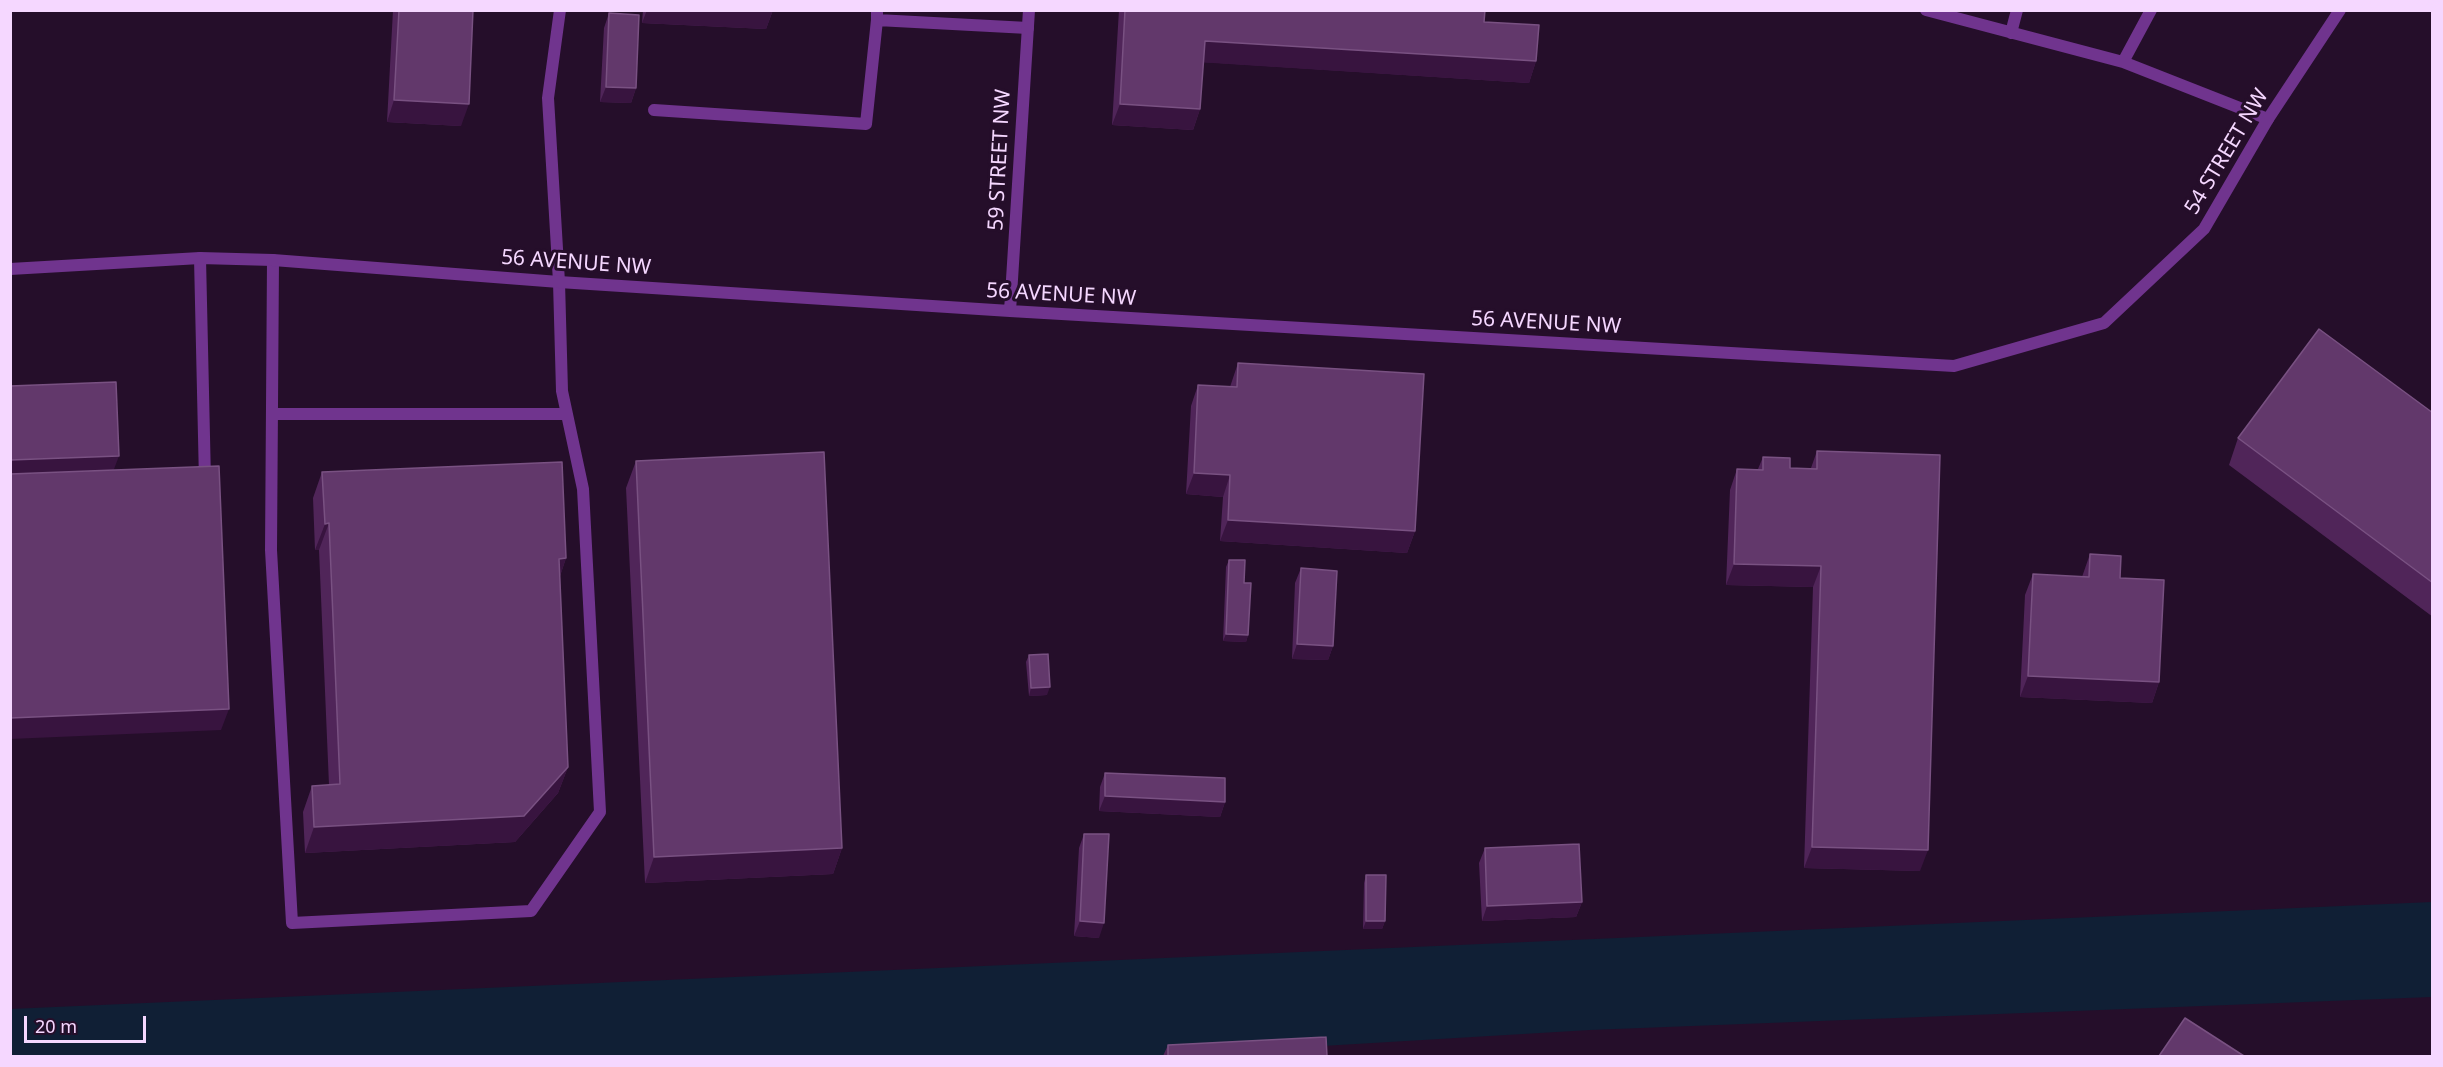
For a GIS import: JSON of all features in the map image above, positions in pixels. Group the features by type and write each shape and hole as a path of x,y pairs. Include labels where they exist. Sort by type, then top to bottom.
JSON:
{"street":[{"path":"273,260 271,550 292,923 531,911 600,812 583,489 562,391 559,282 548,99 560,10"},
{"name":"59 STREET NW","path":"1010,311 1029,10"},
{"path":"1926,10 2123,62 2268,119"},
{"path":"2011,33 2017,10"},
{"path":"2123,62 2151,10"},
{"name":"54 STREET NW","path":"2104,323 2204,229 2268,119 2340,10"},
{"path":"654,110 866,124 877,15 1028,28"},
{"path":"200,258 205,481"},
{"name":"56 AVENUE NW","path":"10,268 200,258 273,260 559,282 1010,311 1954,366 2104,323"},
{"path":"272,414 566,414"}],"shaded area":[{"path":"2432,902 2432,997 1590,1030 1155,1056 11,1056 10,1009"}],"building":[{"path":"399,10 473,10 469,104 394,100"},
{"path":"1125,10 1485,10 1484,22 1539,25 1536,61 1205,41 1200,109 1120,104"},
{"path":"609,13 639,15 636,88 606,87"},
{"path":"2319,329 2433,413 2433,583 2238,438"},
{"path":"1238,363 1424,374 1415,531 1228,520 1230,475 1194,473 1198,385 1237,387"},
{"path":"116,382 119,456 10,460 10,386"},
{"path":"1817,451 1940,455 1928,850 1812,847 1821,566 1734,564 1737,469 1763,470 1763,457 1790,458 1790,468 1817,469"},
{"path":"824,452 842,848 654,857 636,461"},
{"path":"562,462 566,558 559,559 568,767 524,816 314,827 312,786 340,784 329,523 325,524 322,472"},
{"path":"219,466 229,709 10,718 10,474"},
{"path":"2090,554 2121,556 2120,578 2164,580 2159,682 2028,676 2033,574 2089,577"},
{"path":"1229,560 1245,560 1244,583 1251,583 1248,635 1226,634"},
{"path":"1301,568 1337,571 1333,646 1297,644"},
{"path":"1048,654 1050,687 1031,688 1029,655"},
{"path":"1105,773 1225,778 1225,802 1105,796"},
{"path":"1084,834 1109,834 1104,923 1080,921"},
{"path":"1579,844 1582,902 1487,906 1485,848"},
{"path":"1366,875 1386,875 1385,921 1366,921"},
{"path":"2185,1018 2244,1056 2159,1056"},
{"path":"1326,1037 1327,1056 1168,1056 1168,1045"}]}
